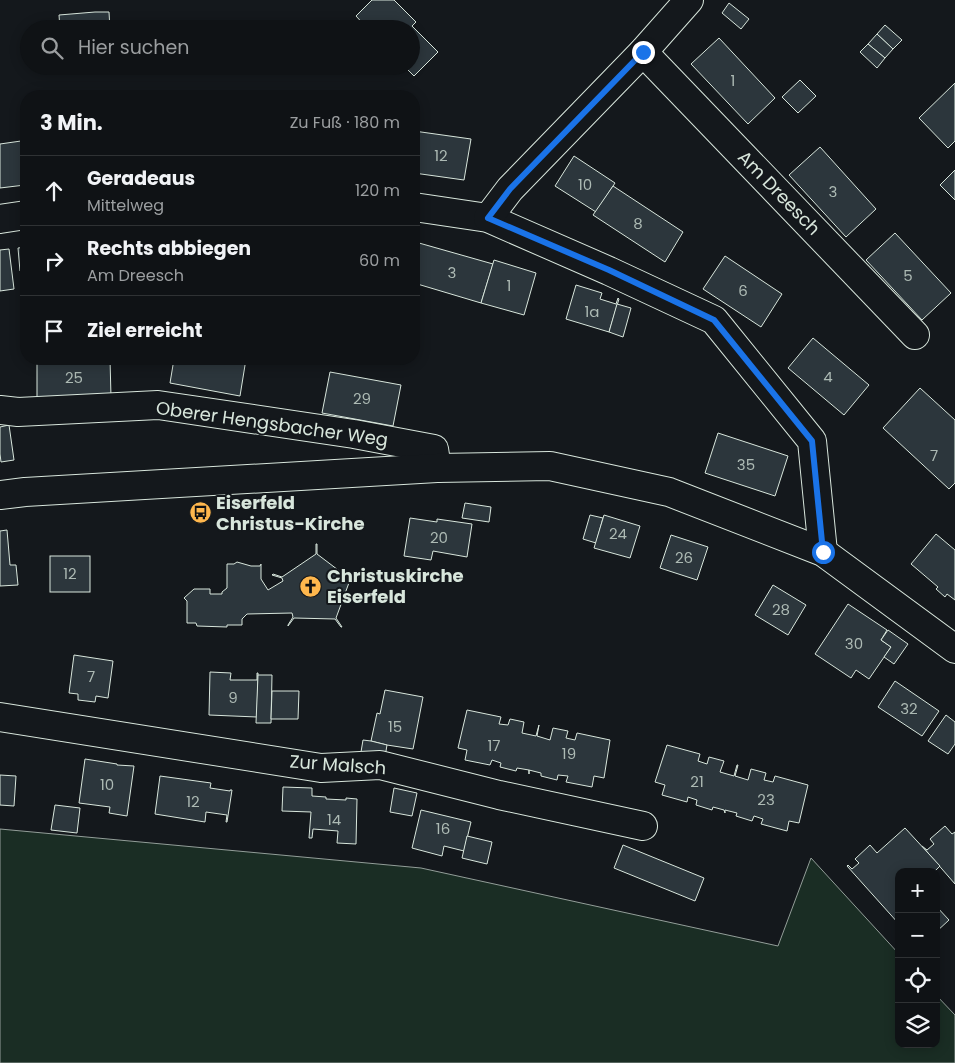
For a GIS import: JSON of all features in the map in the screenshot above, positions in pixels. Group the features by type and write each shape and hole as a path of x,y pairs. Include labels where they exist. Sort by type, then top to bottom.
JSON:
{"street":[{"path":"488,218 510,189 643,52 689,0"},
{"name":"Am Dreesch","path":"643,52 915,335"},
{"path":"420,208 488,218 609,270 714,320 812,441 823,552"},
{"path":"0,219 20,216"},
{"name":"Oberer Hengsbacher Weg","path":"0,410 18,412 158,405 354,434 434,449 436,468"},
{"name":"Oberer Hengsbacher Weg","path":"0,496 44,491 436,468 550,466 669,492 823,552 955,649"},
{"name":"Zur Malsch","path":"0,717 321,768 380,765 499,795 643,826"}],"green space":[{"path":"0,829 421,868 778,946 811,858 895,950 895,1048 940,1048 940,999 955,1015 955,1063 0,1063"}],"building":[{"path":"372,0 394,0 414,20 360,20 356,16"},
{"path":"729,3 749,19 741,29 722,13"},
{"path":"109,12 109,20 59,20 59,15"},
{"path":"885,25 902,40 893,49 877,34"},
{"path":"420,34 438,52 420,70"},
{"path":"877,34 893,49 885,58 868,44"},
{"path":"719,38 775,98 748,124 691,64"},
{"path":"868,44 885,58 877,68 860,52"},
{"path":"800,80 816,96 798,113 782,97"},
{"path":"955,83 955,141 948,148 919,118"},
{"path":"420,132 471,139 464,180 420,174"},
{"path":"20,141 20,186 0,188 0,144"},
{"path":"820,147 876,209 846,237 789,175"},
{"path":"574,156 615,183 596,212 555,186"},
{"path":"955,170 955,200 940,185"},
{"path":"613,186 683,232 665,262 593,215"},
{"path":"895,233 951,293 922,320 866,260"},
{"path":"420,243 493,264 481,303 420,285"},
{"path":"18,248 20,248 20,271"},
{"path":"9,249 14,289 0,291 0,250"},
{"path":"725,256 782,294 761,327 703,289"},
{"path":"494,260 536,273 524,315 481,303"},
{"path":"576,285 602,293 600,299 616,304 619,299 609,332 566,319"},
{"path":"617,304 631,308 623,337 609,332"},
{"path":"813,338 869,385 844,415 788,368"},
{"path":"37,365 110,365 111,397 37,399"},
{"path":"173,365 245,365 240,396 170,383"},
{"path":"330,372 401,385 393,426 322,413"},
{"path":"920,388 955,420 955,483 949,489 883,428"},
{"path":"9,425 14,460 1,462 0,427"},
{"path":"718,433 788,456 775,496 705,473"},
{"path":"465,503 491,507 489,522 462,518"},
{"path":"590,515 603,518 596,543 583,539"},
{"path":"604,515 640,526 630,558 594,548"},
{"path":"410,518 437,522 437,519 472,524 467,557 433,551 431,560 404,556"},
{"path":"7,530 10,565 16,565 18,585 0,586 0,531"},
{"path":"936,534 955,550 955,600 947,594 945,597 936,589 938,587 911,564"},
{"path":"671,535 708,547 697,580 660,568"},
{"name":"Christuskirche Eiserfeld","path":"316,544 317,554 350,579 359,576 350,580 336,618 342,627 335,619 294,618 288,626 293,617 292,613 247,614 242,619 242,625 227,625 227,627 197,626 196,623 187,623 187,601 184,598 194,589 210,589 210,594 222,594 227,588 227,564 237,562 251,566 260,566 261,564 261,579 268,590 283,581 282,578 273,574 282,577 316,554"},
{"path":"50,556 90,556 90,592 50,592"},
{"path":"773,585 806,605 788,635 755,615"},
{"path":"848,604 887,630 881,640 891,647 869,679 856,670 851,678 815,654"},
{"path":"888,630 908,644 894,664 884,657 891,647 881,640"},
{"path":"74,655 113,661 108,698 96,696 95,702 78,700 78,694 69,693"},
{"path":"210,672 231,673 230,680 257,680 258,673 257,717 209,715"},
{"path":"258,675 272,675 271,723 256,723"},
{"path":"895,681 939,711 922,736 878,707"},
{"path":"385,690 423,697 413,749 371,741 377,713 380,714"},
{"path":"272,691 299,691 298,719 271,719"},
{"path":"467,710 501,717 499,724 508,725 510,719 524,722 522,733 536,736 539,725 537,736 550,740 553,728 568,731 566,738 575,740 577,733 610,740 604,778 594,776 592,787 566,782 568,776 558,775 557,780 541,776 541,773 529,770 517,768 516,771 500,767 501,763 492,760 490,765 465,760 467,750 458,748"},
{"path":"946,715 955,722 955,744 948,754 928,741"},
{"path":"363,740 387,745 385,757 361,752"},
{"path":"667,745 700,754 698,761 707,764 709,757 724,761 720,772 734,776 738,765 735,776 748,780 751,769 766,773 764,780 773,782 775,776 808,785 799,823 789,821 787,831 761,824 763,819 754,816 752,821 736,816 737,813 725,810 725,813 724,810 713,807 712,810 696,805 697,800 688,797 687,802 662,795 665,785 655,782"},
{"path":"85,759 134,766 127,816 109,813 110,807 79,803"},
{"path":"0,775 16,776 14,806 0,805"},
{"path":"160,776 211,783 210,788 232,790 227,822 227,815 206,812 205,822 155,814"},
{"path":"283,787 312,788 312,796 326,797 326,799 357,799 356,844 337,843 338,831 313,829 312,838 309,838 311,812 282,811"},
{"path":"394,788 417,793 412,816 390,812"},
{"path":"55,805 80,808 77,833 51,830"},
{"path":"421,810 471,822 464,851 444,846 442,856 412,848"},
{"path":"945,826 952,834 955,832 955,884 922,846 927,850 934,844 930,839"},
{"path":"905,828 940,866 938,868 895,868 895,920 847,866 852,869 859,863 855,859 870,845 877,853"},
{"path":"467,836 492,842 487,864 462,858"},
{"path":"623,845 704,878 695,901 614,868"},
{"path":"940,910 949,920 940,928"}],"place":[{"name":"Eiserfeld Christus-Kirche","path":"200,513"},
{"name":"Christuskirche Eiserfeld","path":"311,586"}],"route":[{"path":"643,52 510,189 488,218 609,270 714,320 812,441 823,552"}]}
